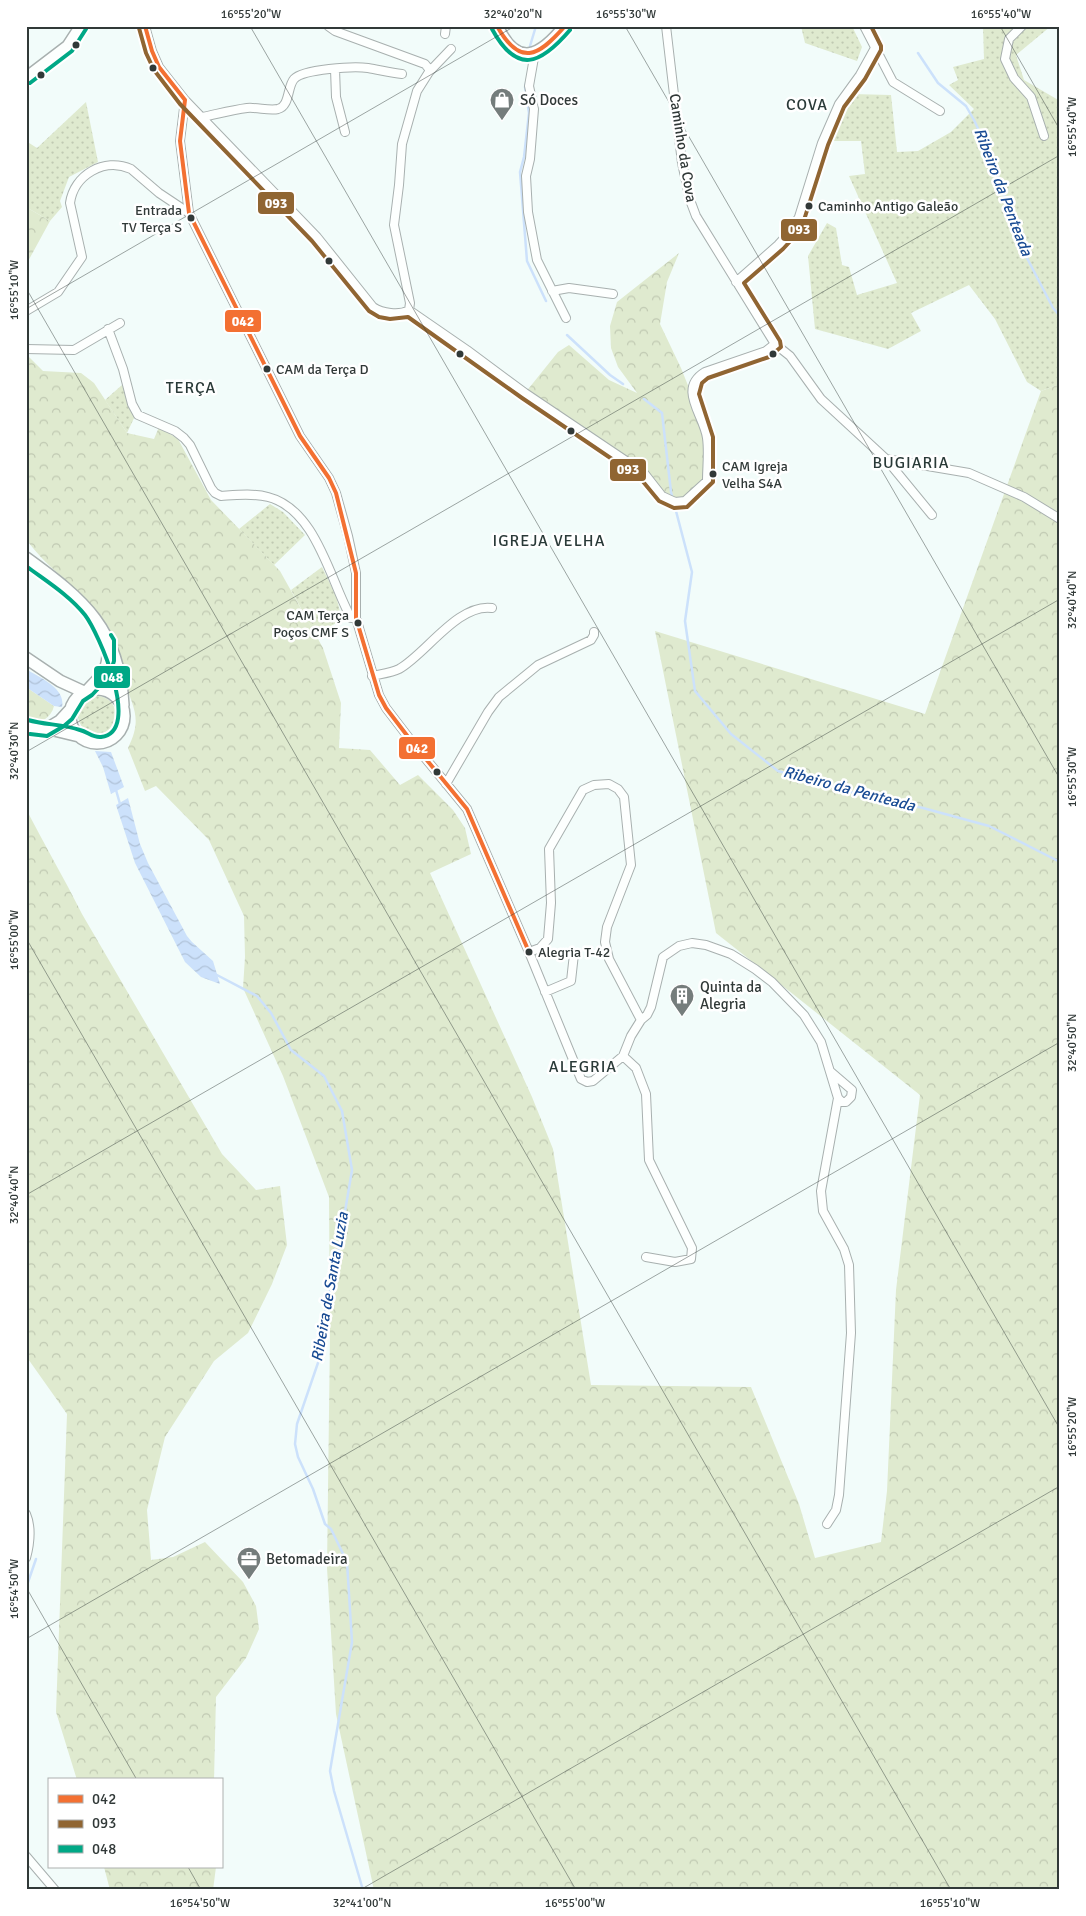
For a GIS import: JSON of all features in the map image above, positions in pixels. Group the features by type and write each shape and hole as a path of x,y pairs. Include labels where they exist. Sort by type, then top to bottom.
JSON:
{"main road":[{"path":"26,78 68,46 81,26"},
{"path":"497,26 503,39 515,52 523,54 545,48 565,26"},
{"path":"26,558 70,591 89,610 108,641 122,687 125,718 117,735 108,741 90,742 79,736 63,732 34,730 26,726"},
{"path":"45,730 71,710 104,673 107,667 108,641"},
{"path":"26,658 60,681 86,691 98,688 108,690 117,696 123,705"},
{"path":"60,681 71,710 72,727 79,736"}],"street":[{"path":"145,26 159,67 185,100 317,237 373,308 379,312 403,313 409,310"},
{"name":"Caminho da Cova","path":"666,26 682,163 692,209 775,344 790,356 821,399 886,459 932,515"},
{"path":"864,26 893,82 940,111"},
{"path":"1022,26 1009,40 1005,59 1014,78 1031,97 1044,136"},
{"path":"331,28 425,64 429,72"},
{"path":"736,282 778,245 790,232 799,217 822,143 835,112 875,48"},
{"path":"409,310 410,304 394,225 402,144 417,91 429,72 451,49"},
{"path":"536,52 529,86 534,109 530,159 526,176 527,197 537,260 566,318"},
{"path":"202,117 248,108 278,109 286,101 292,81 301,74 335,69 368,68 402,74"},
{"path":"335,69 336,97 345,132"},
{"path":"185,100 180,141 189,213 300,436 329,478 336,493 356,573 356,618 379,695 386,708 467,809 529,952 581,1080 593,1081 623,1056 640,1020 651,1007 663,957 679,946 692,943 706,945 731,954 772,982 804,1015 821,1042 838,1098 821,1191 823,1211 844,1249 849,1265 851,1333 839,1495 836,1510 827,1524"},
{"path":"26,311 58,292 82,257 70,203 71,195 78,182 89,173 107,166 126,166 178,207 189,213"},
{"path":"552,291 569,288 614,294"},
{"path":"409,310 532,398 644,473 662,496 675,502 686,501 707,481 707,439 705,428 692,398 696,378 705,372 766,352 775,344"},
{"path":"26,348 74,350 120,323"},
{"path":"108,329 123,369 132,404 138,415 175,431 184,438 190,445 210,488 215,494 221,496 266,496 279,500 298,515 310,530 351,618 356,618"},
{"path":"886,459 969,473 1024,497 1060,519"},
{"path":"372,676 401,668 452,622 473,612 492,608"},
{"path":"446,784 488,712 499,697 538,666 591,640 594,632"},
{"path":"529,952 540,948 548,940 551,903 548,857 552,842 584,790 594,785 609,784 618,789 624,797 630,865 607,927 605,942 609,958 640,1020"},
{"path":"545,992 571,981 574,954"},
{"path":"623,1056 636,1068 646,1094 649,1160 692,1248 691,1258 675,1262 646,1257"},
{"path":"831,1072 850,1087 852,1093 846,1102 842,1102 838,1098"},
{"path":"26,1514 29,1522 30,1538 26,1558"},
{"path":"26,1856 55,1890"}],"green space":[{"path":"801,26 852,26 862,47 857,61 805,43"},
{"path":"983,26 1051,26 1016,55 1024,80 1060,101 1060,384 1041,391 1027,382 995,319 969,285 911,313 921,331 888,349 815,329 808,256 827,223 836,228 842,265 849,267 857,295 897,283 849,176 865,174 861,141 830,141 841,108 851,94 891,95 897,152 918,151 951,132 974,109 949,85 958,80 953,67 984,59"},
{"path":"86,102 98,162 69,177 60,201 62,207 50,221 26,207 26,141 37,148"},
{"path":"26,207 50,221 26,265"},
{"path":"679,253 667,282 660,324 681,368 705,428 707,481 685,501 662,496 644,473 525,393 558,352 569,345 609,380 637,393 618,367 611,348 610,326 617,302"},
{"path":"26,354 43,371 81,373 94,383 127,433 154,439 159,427 178,439 211,500 280,571 323,648 341,703 339,748 370,750 400,785 418,775 453,810 465,828 471,854 430,873 532,1097 553,1149 591,1385 751,1387 799,1504 815,1558 881,1542 887,1491 896,1290 920,1095 716,933 655,631 925,714 1041,391 1060,384 1060,1890 374,1890 336,1714 327,1568 330,1335 329,1197 283,1076 243,988 245,957 244,916 209,840 156,786 145,791 128,748 135,729 135,714 109,628 80,593 35,551 26,539"},
{"path":"122,385 135,416 127,433 105,400"},
{"path":"270,504 283,512 305,535 274,565 239,529"},
{"path":"322,567 336,596 342,619 316,636 291,590"},
{"path":"26,687 54,706 51,714 46,719 31,723 26,720"},
{"path":"97,696 111,701 116,715 111,729 97,734 83,729 78,715 83,701"},
{"path":"26,809 82,914 222,1154 256,1190 280,1186 287,1245 272,1284 248,1333 214,1361 165,1437 147,1510 151,1560 173,1557 205,1542 243,1582 256,1606 259,1629 246,1658 216,1697 214,1778 76,1778 56,1712 67,1414 26,1356"},
{"path":"104,1868 216,1868 213,1890 110,1890"}],"water":[{"path":"26,669 56,689 62,700 62,707 54,706 26,687"},
{"path":"95,751 111,752 124,787 111,794 103,767"},
{"path":"128,798 140,844 148,863 187,936 213,961 220,984 201,977 185,962 135,863 116,805"}],"waterway":[{"name":"Ribeiro da Penteada","path":"530,46 536,26"},
{"name":"Ribeiro da Penteada","path":"918,53 938,83 966,106 974,120 993,161 1013,223 1027,258 1053,308 1060,316"},
{"name":"Ribeiro da Penteada","path":"526,83 529,113 524,157 520,172 527,261 546,301"},
{"name":"Ribeiro da Penteada","path":"567,335 610,375 623,384"},
{"name":"Ribeiro da Penteada","path":"644,399 662,413 671,492 692,572 685,621 695,691 731,734 778,771 858,794 923,808 989,826 1060,862"},
{"name":"Ribeira de Santa Luzia","path":"116,790 120,804"},
{"name":"Ribeira de Santa Luzia","path":"215,974 257,996 271,1013 291,1050 324,1076 342,1111 352,1170 335,1271 325,1311 320,1357 297,1424 295,1444 298,1457 313,1489 325,1524 331,1529 347,1562 352,1642 330,1771 363,1890"},
{"path":"26,1588 36,1559"}],"transit line":[{"name":"042","path":"145,26 159,67 185,100"},
{"name":"042","path":"497,26 505,39 514,48 530,53 546,45 565,26"},
{"name":"093","path":"139,28 146,53 154,70 180,104 312,241 369,311 379,317 390,319 408,317 522,398 640,478 659,501 674,508 687,507 713,482 713,437 699,394 702,383 708,378 769,357 781,347 780,341 744,283 783,249 795,236 804,220 828,145 844,107 865,79 881,50 881,46 871,26"},
{"name":"048","path":"30,83 72,51 86,29"},
{"name":"048","path":"492,29 501,44 511,53 520,59 529,60 549,51 570,30"},
{"name":"042","path":"185,100 180,141 189,213 300,436 329,478 336,493 356,573 356,618 379,695 386,708 412,742 467,809 529,952"},
{"name":"048","path":"26,566 65,595 85,615 107,660 118,701 118,718 113,731 101,737 95,737 74,728 28,720"},
{"name":"048","path":"30,734 47,736 64,726 72,719 83,701 92,695 109,677 114,661 114,640 111,635"}],"place":[{"name":"Só Doces","path":"502,121"},
{"name":"Caminho Antigo Galeão","path":"809,206"},
{"name":"Entrada TV Terça S","path":"191,218"},
{"name":"CAM da Terça D","path":"267,369"},
{"name":"CAM Igreja Velha S4A","path":"713,474"},
{"name":"CAM Terça Poços CMF S","path":"358,623"},
{"name":"Alegria T-42","path":"529,952"},
{"name":"Quinta da Alegria","path":"682,1017"},
{"name":"Betomadeira","path":"249,1580"}],"district":[{"name":"COVA","path":"807,105"},
{"name":"TERÇA","path":"191,388"},
{"name":"BUGIARIA","path":"911,463"},
{"name":"IGREJA VELHA","path":"549,541"},
{"name":"ALEGRIA","path":"583,1067"}]}
